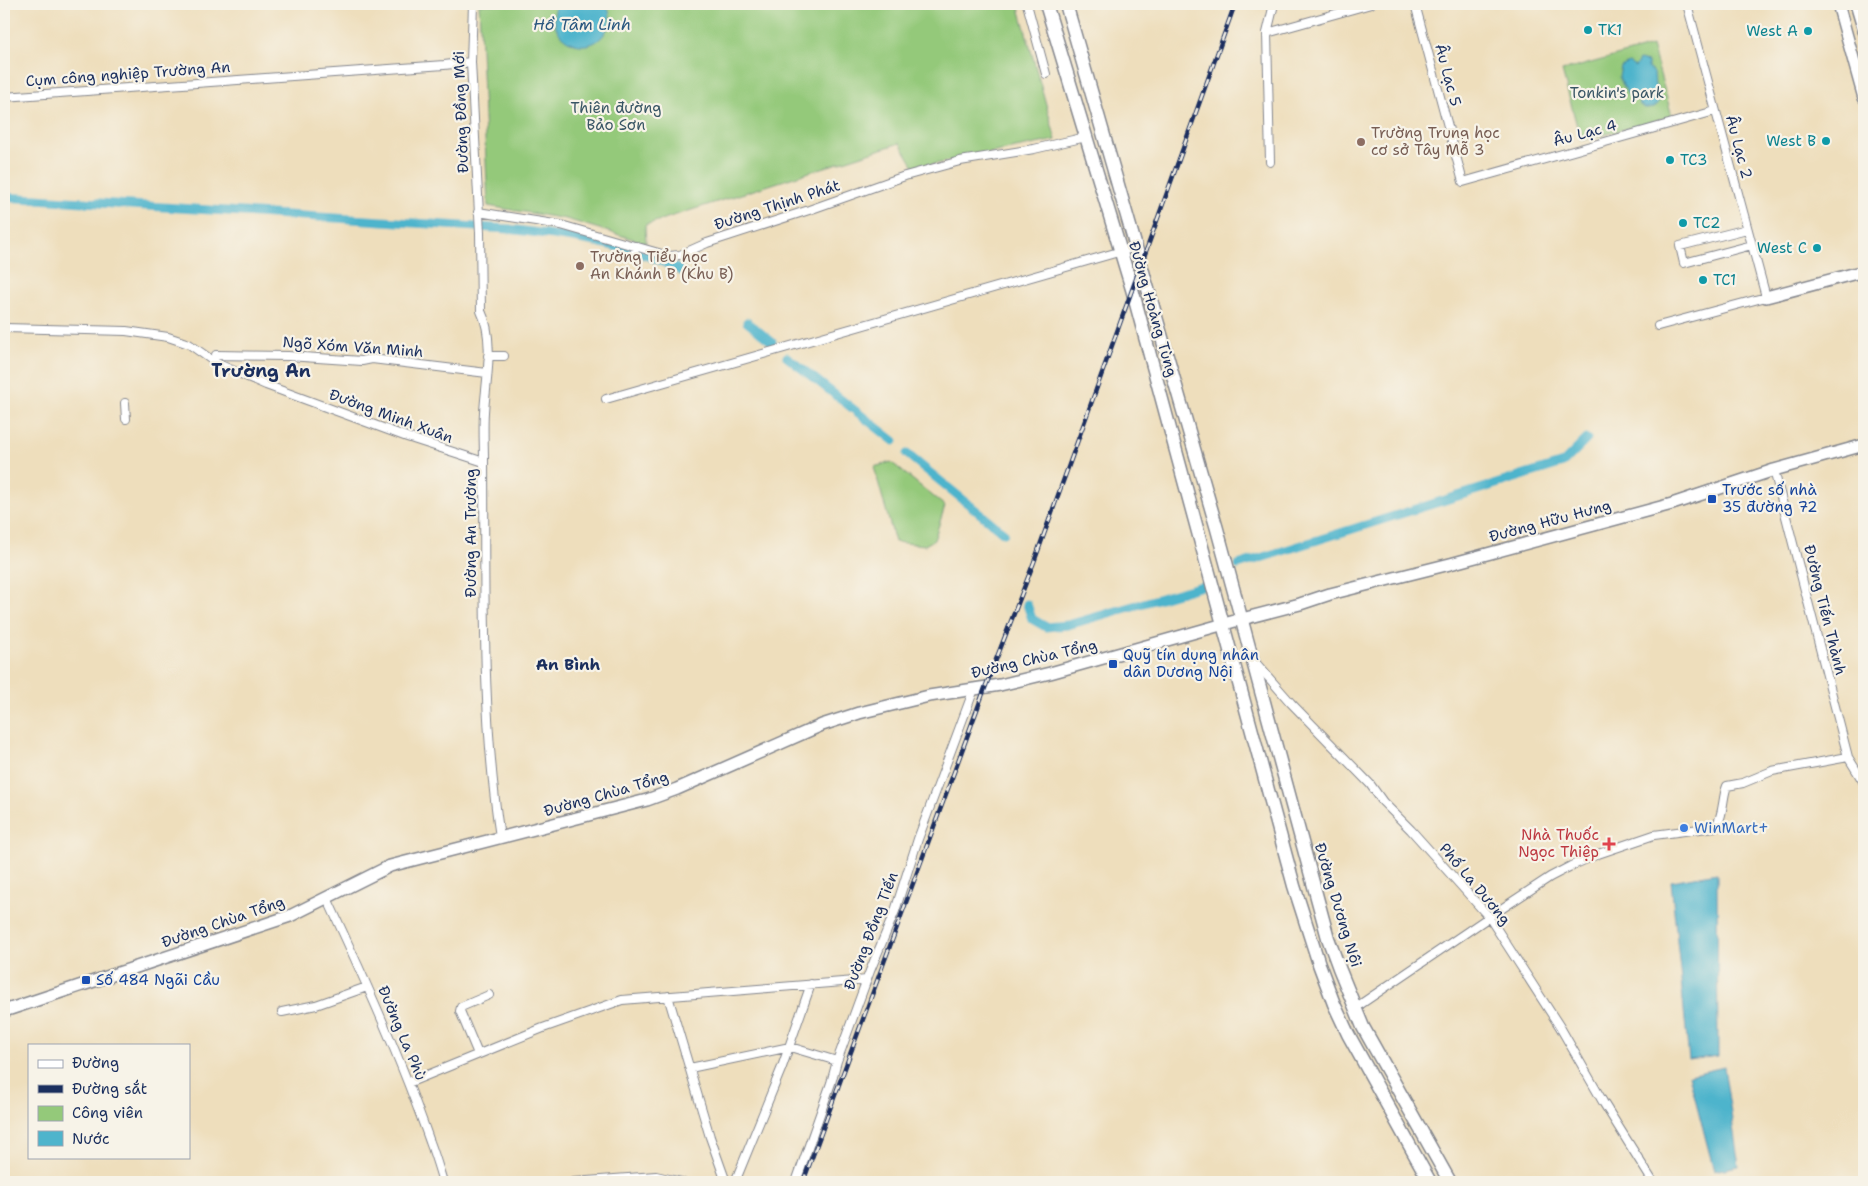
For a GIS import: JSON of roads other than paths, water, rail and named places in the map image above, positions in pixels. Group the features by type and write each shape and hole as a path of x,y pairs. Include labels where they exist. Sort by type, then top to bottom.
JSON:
{"main road":[{"name":"Đường Hoàng Tùng","path":"1046,4 1132,289 1223,624"},
{"name":"Đường Hoàng Tùng","path":"1066,4 1242,619"},
{"path":"1838,4 1864,98"},
{"path":"1856,4 1864,31"},
{"path":"1064,66 1082,60"},
{"path":"1766,297 1864,271"},
{"name":"Đường Hữu Hưng","path":"1223,624 1672,504 1774,470 1864,446"},
{"name":"Đường Dương Nội","path":"1242,619 1328,938 1363,1027 1450,1182"},
{"path":"1223,624 1294,886 1319,964 1340,1017 1430,1182"},
{"name":"Đường Chùa Tổng","path":"4,1010 290,916 390,866 647,800 677,789 822,725 859,713 929,696 1000,686 1223,624"},
{"path":"1340,1017 1355,1008"}],"street":[{"name":"Đường Đồng Mới","path":"473,4 471,62 480,230"},
{"path":"1027,4 1046,74"},
{"path":"1270,162 1267,33 1274,4"},
{"path":"1267,33 1371,4"},
{"name":"Âu Lạc 5","path":"1415,4 1463,182"},
{"name":"Âu Lạc 2","path":"1687,4 1766,297"},
{"name":"Cụm công nghiệp Trường An","path":"4,97 471,62"},
{"name":"Âu Lạc 4","path":"1463,182 1715,111"},
{"name":"Đường Thịnh Phát","path":"479,215 560,224 635,252 668,256 680,255 708,243 905,176 960,161 1086,137"},
{"path":"1747,229 1680,246 1684,263 1752,245"},
{"name":"Đường An Trường","path":"480,230 481,311 487,322 488,356 484,415 485,659 494,800 500,837"},
{"path":"606,399 1136,247"},
{"path":"1658,326 1766,297"},
{"name":"Đường Minh Xuân","path":"4,328 126,331 168,337 189,344 216,363 266,384 407,437 484,462"},
{"name":"Ngõ Xóm Văn Minh","path":"216,355 288,356 362,361 372,359 487,373"},
{"path":"488,356 504,356"},
{"path":"125,403 126,417"},
{"name":"Đường Tiến Thành","path":"1774,470 1848,757 1864,783"},
{"name":"Phố La Dương","path":"1252,659 1291,704 1370,784 1383,802 1489,917 1560,1028 1653,1182"},
{"name":"Đường Đồng Tiến","path":"796,1182 837,1061 894,911 921,830 974,689"},
{"path":"1355,1008 1550,877 1598,854 1654,836 1715,827 1719,822 1723,796 1727,786 1743,783 1772,771 1848,757"},
{"name":"Đường La Phù","path":"327,898 408,1083 443,1182"},
{"path":"408,1083 478,1054 622,1000 867,980"},
{"path":"735,1182 790,1047 811,984"},
{"path":"282,1012 316,1005 367,987"},
{"path":"478,1054 460,1011 461,1007 489,995"},
{"path":"668,996 710,1137 726,1182"},
{"path":"690,1068 790,1047 837,1061"},
{"path":"573,1182 656,1176 682,1182"}],"water":[{"name":"Hồ Tâm Linh","path":"557,4 606,4 610,15 608,27 601,38 592,44 572,43 563,37 557,29 554,17"},
{"path":"1639,60 1648,62 1648,68 1654,73 1655,86 1658,89 1656,96 1659,101 1654,107 1645,108 1640,105 1638,97 1629,97 1619,77 1621,67 1629,63 1635,67"},
{"path":"1717,873 1718,1056 1689,1060 1671,881"},
{"path":"1724,1067 1739,1166 1714,1171 1689,1075"}],"waterway":[{"path":"4,197 509,229 576,238 621,248 663,262 683,272"},
{"path":"747,322 772,342"},
{"path":"787,357 894,441"},
{"path":"1238,565 1563,463 1587,439"},
{"path":"907,454 1004,533"},
{"path":"1027,604 1032,619 1046,627 1068,625 1202,586"}],"railway":[{"path":"803,1182 985,688 1034,562 1235,4"}],"place":[{"name":"TK1","path":"1588,30"},
{"name":"West A","path":"1808,31"},
{"name":"West B","path":"1826,141"},
{"name":"Trường Trung học cơ sở Tây Mỗ 3","path":"1361,142"},
{"name":"TC3","path":"1670,160"},
{"name":"TC2","path":"1683,223"},
{"name":"West C","path":"1817,248"},
{"name":"Trường Tiểu học An Khánh B (Khu B)","path":"580,266"},
{"name":"TC1","path":"1703,280"},
{"name":"Trước số nhà 35 đường 72","path":"1712,499"},
{"name":"Quỹ tín dụng nhân dân Dương Nội","path":"1113,664"},
{"name":"WinMart+","path":"1684,828"},
{"name":"Nhà Thuốc Ngọc Thiệp","path":"1609,844"},
{"name":"Số 484 Ngãi Cầu","path":"86,980"}],"district":[{"name":"Trường An","path":"261,371"},
{"name":"An Bình","path":"568,664"}],"park label":[{"name":"Tonkin's park","path":"1617,93"},
{"name":"Thiên đường Bảo Sơn","path":"616,116"}]}
